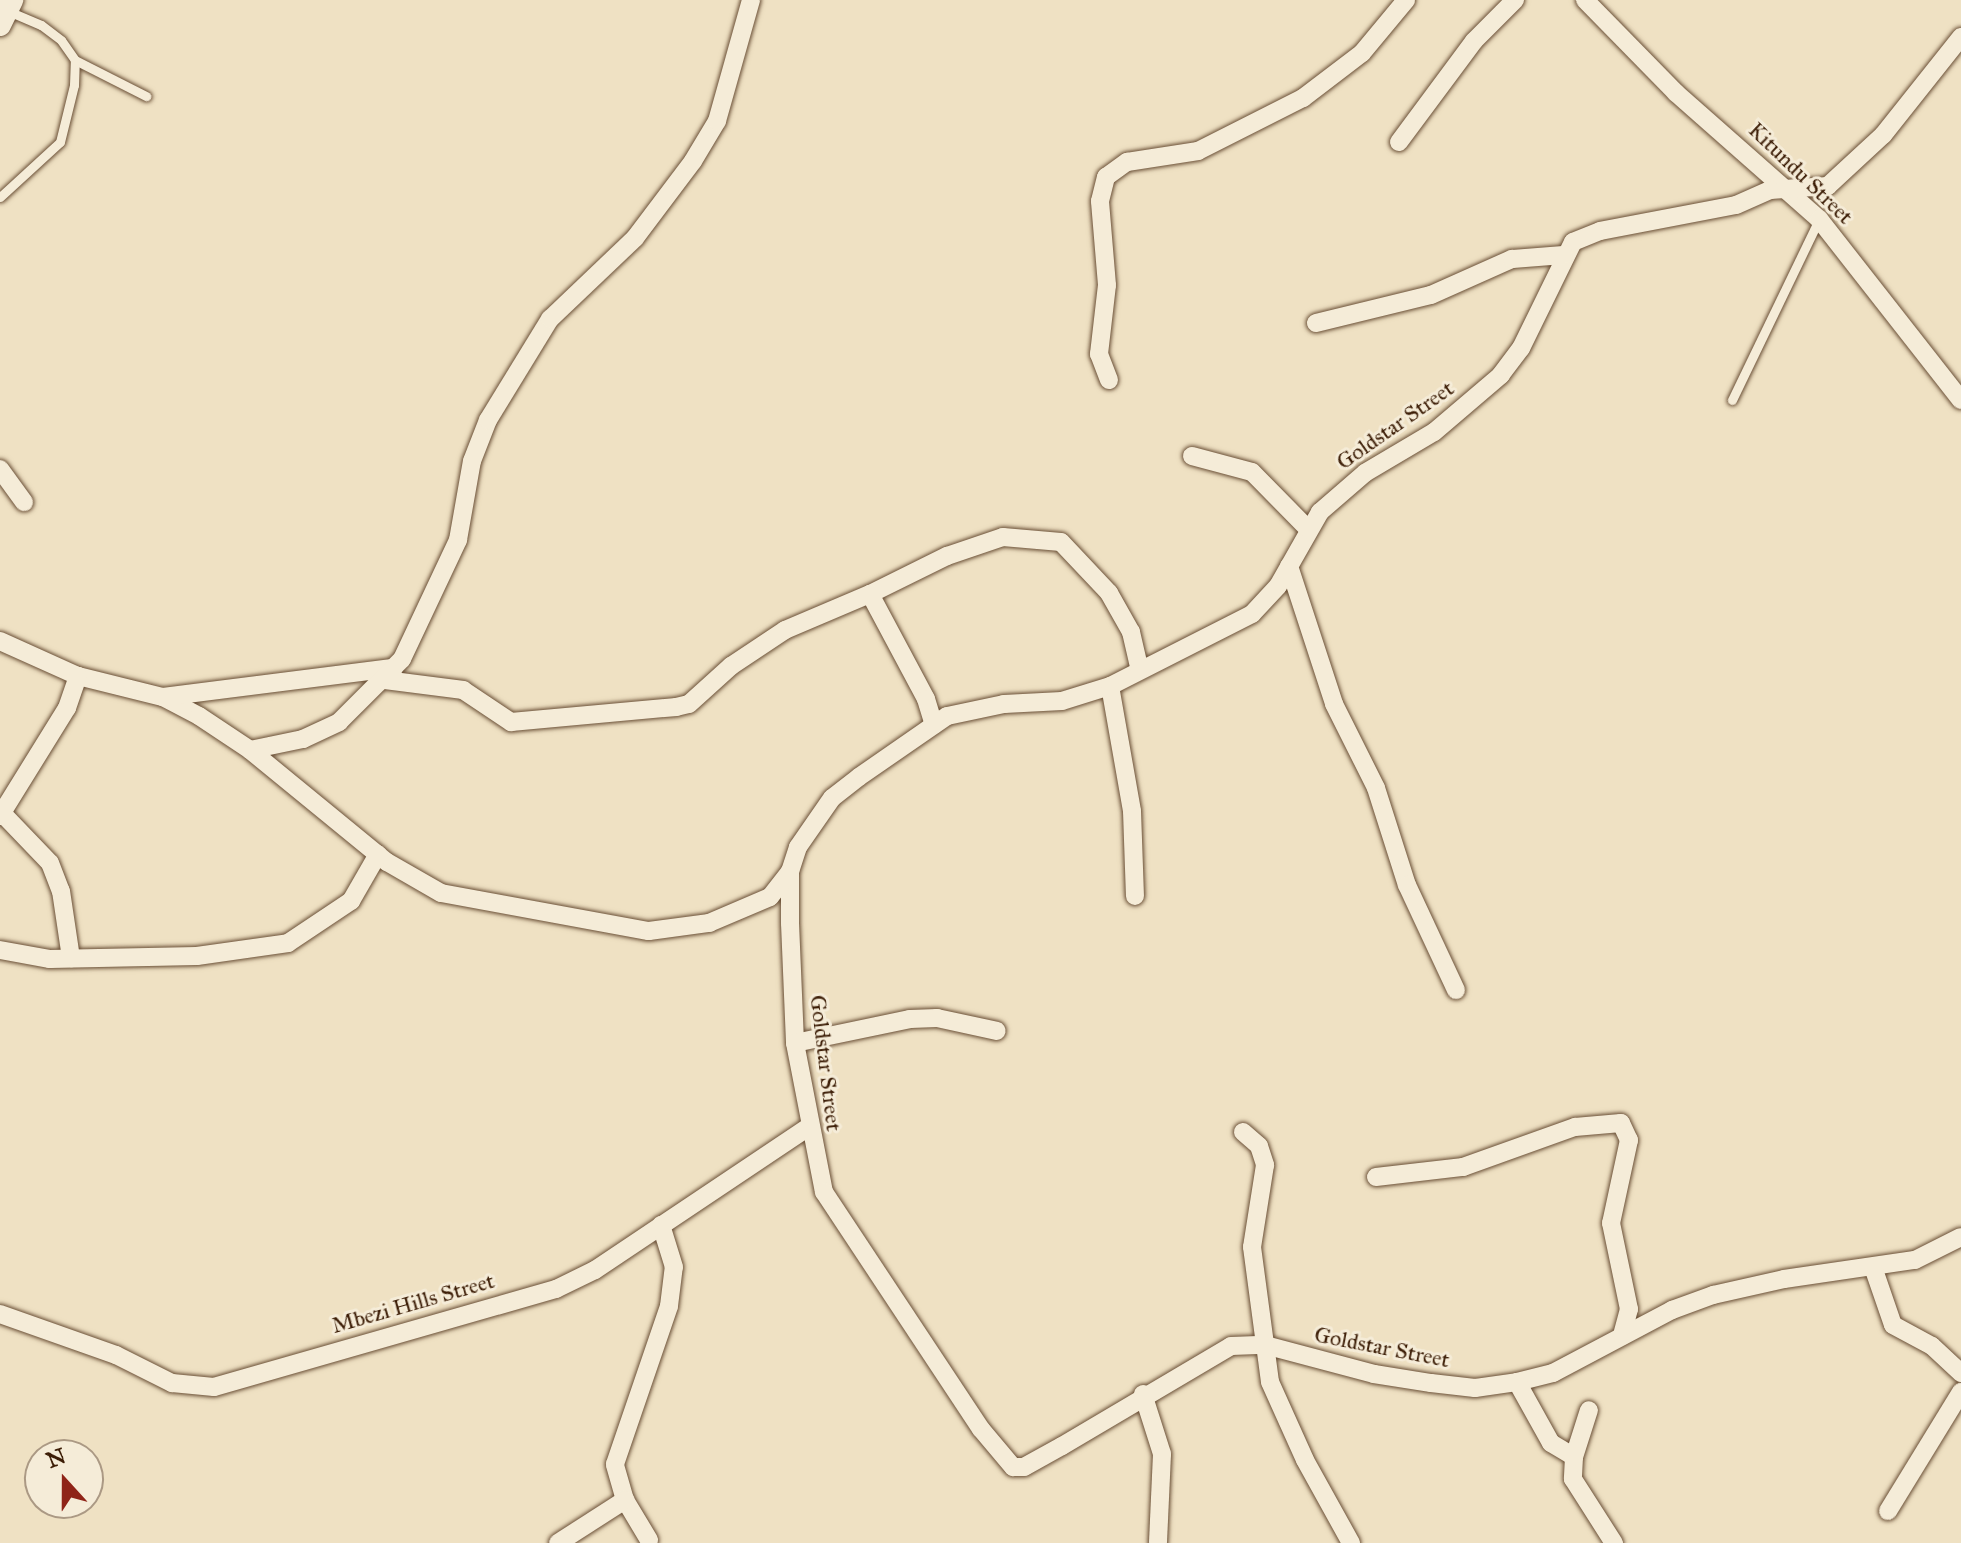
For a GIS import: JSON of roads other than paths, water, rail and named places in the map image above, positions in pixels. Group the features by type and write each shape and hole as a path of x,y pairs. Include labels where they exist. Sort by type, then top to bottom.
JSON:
{"street":[{"path":"250,750 319,733 339,722 390,674 454,552 467,511 472,461 488,420 550,319 635,238 693,161 717,121 751,0"},
{"path":"1109,380 1099,354 1107,285 1100,201 1106,177 1127,162 1198,151 1303,98 1362,53 1406,0"},
{"path":"1399,142 1474,41 1515,0"},
{"name":"Kitundu Street","path":"1585,0 1676,93 1819,219 1961,400"},
{"name":"Goldstar Street","path":"1961,37 1883,135 1828,186 1791,192 1770,190 1736,205 1586,234 1564,255 1521,348 1501,375 1434,432 1365,473 1320,512 1289,566 1252,614 1110,686 1062,701 971,709 934,725 832,798 810,824 790,871 795,1043 809,1127 828,1201 1006,1462 1024,1467 1143,1394 1231,1346 1265,1345 1388,1377 1475,1388 1517,1382 1553,1373 1622,1336 1713,1295 1915,1260 1961,1237"},
{"path":"1316,323 1431,295 1512,259 1564,255"},
{"path":"1192,456 1252,472 1309,530"},
{"path":"0,469 24,502"},
{"path":"163,697 390,674 463,690 511,722 676,707 689,704 731,666 785,630 987,541 1047,537 1078,554 1109,593 1131,632 1140,670"},
{"path":"1289,566 1334,704 1376,788 1407,885 1456,990"},
{"path":"870,594 926,699 934,725"},
{"path":"0,641 78,676 163,697 250,750 378,854 441,893 649,931 709,923 770,897 790,871"},
{"path":"71,958 61,891 50,863 1,814 67,708 78,676"},
{"path":"1110,686 1132,811 1135,896"},
{"path":"0,950 71,958 197,956 288,943 351,901 378,854"},
{"path":"795,1043 910,1019 937,1018 997,1031"},
{"path":"1376,1177 1478,1163 1583,1124 1621,1123 1628,1148 1611,1223 1629,1309 1622,1336"},
{"name":"Mbezi Hills Street","path":"0,1314 116,1355 172,1383 214,1387 556,1289 595,1270 809,1127"},
{"path":"1243,1132 1259,1146 1267,1179 1252,1247 1270,1382 1283,1416 1351,1543"},
{"path":"649,1540 625,1500 615,1464 669,1306 674,1267 661,1225"},
{"path":"1873,1267 1893,1325 1932,1346 1961,1373"},
{"path":"1517,1382 1551,1443 1574,1457"},
{"path":"1888,1511 1961,1392"},
{"path":"1143,1394 1162,1454 1158,1543"},
{"path":"1589,1410 1574,1457 1573,1479 1614,1543"},
{"path":"558,1543 625,1500"}],"lane":[{"path":"7,12 41,25 75,60 146,96"},
{"path":"0,197 60,142 71,111 75,60"},
{"path":"1732,400 1819,219"}]}
